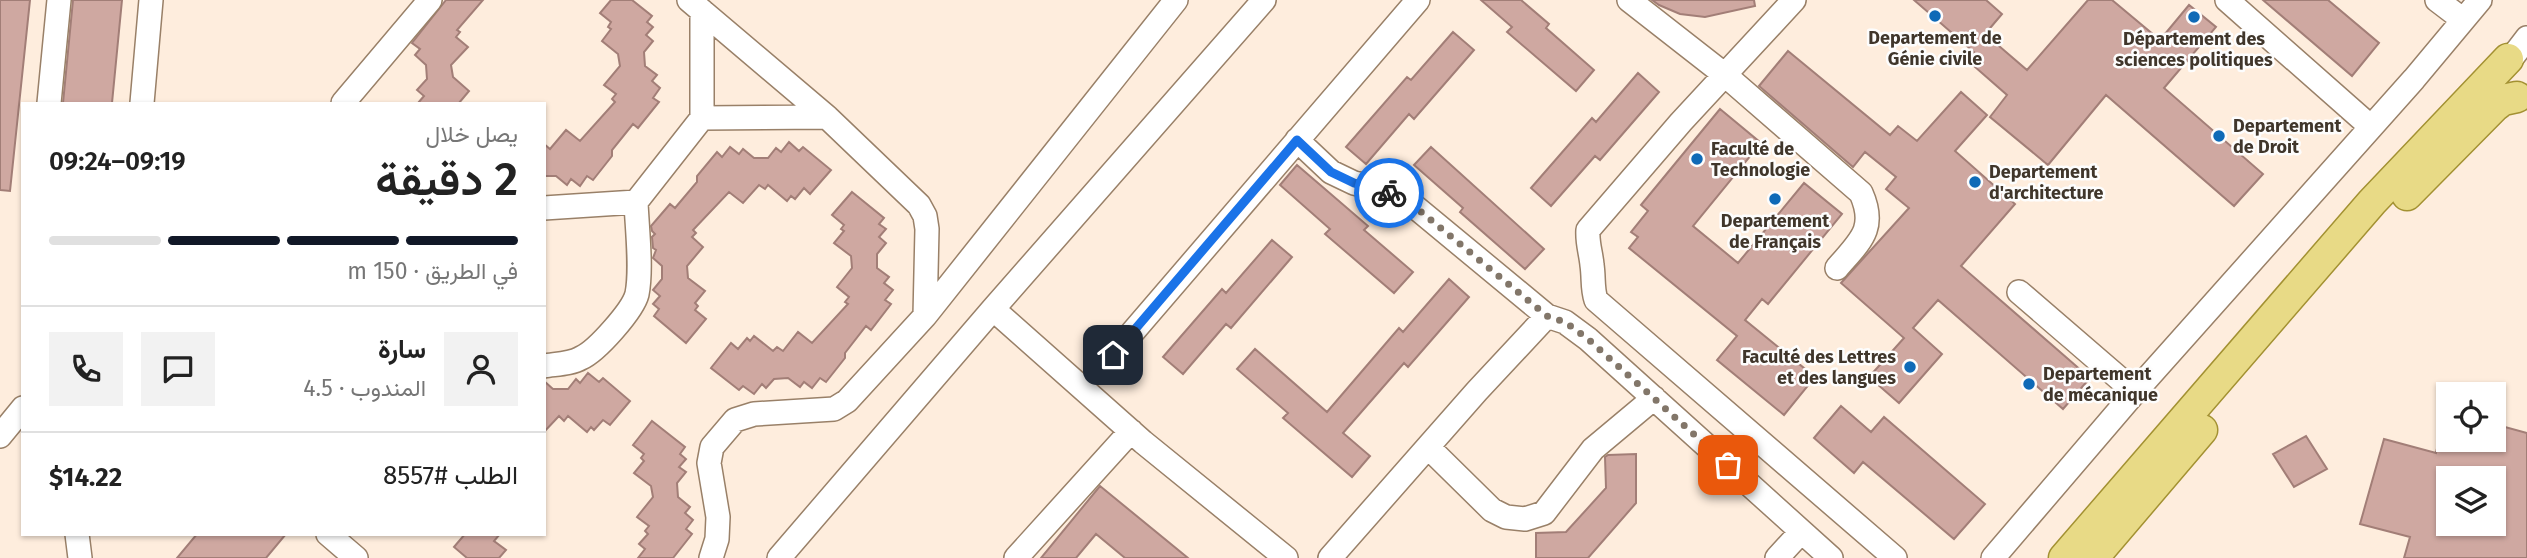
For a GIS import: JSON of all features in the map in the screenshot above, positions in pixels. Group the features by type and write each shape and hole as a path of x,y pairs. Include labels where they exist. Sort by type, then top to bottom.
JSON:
{"main road":[{"path":"2519,51 2504,66 2503,80 2506,87 2524,98"},
{"path":"2064,558 2372,202 2519,51"},
{"path":"2093,558 2400,202 2495,106 2503,100 2524,98"}],"street":[{"path":"48,102 59,0"},
{"path":"142,102 151,0"},
{"path":"344,102 430,0"},
{"path":"710,558 717,539 718,517 709,463 712,447 735,421 754,414 834,409 847,401 925,316 1176,0"},
{"path":"779,558 1264,0"},
{"path":"1113,355 1418,0"},
{"path":"1629,0 1724,75 1861,193 1869,211 1863,237 1838,268"},
{"path":"1794,0 1724,75 1588,230 1592,290 1596,300 1895,558"},
{"path":"2227,0 2371,127"},
{"path":"2437,0 2462,19"},
{"path":"1993,558 2135,392 2480,0"},
{"path":"695,5 827,117 919,205 925,216 927,229 925,316"},
{"path":"546,366 580,359 593,351 630,309 637,296 636,202 702,118 695,5"},
{"path":"702,118 827,117"},
{"path":"1297,140 1331,172 1354,183 1380,189 1408,201 1547,316 1565,322 1588,339 1831,558"},
{"path":"546,208 636,202"},
{"path":"2019,292 2135,392"},
{"path":"993,309 1131,431 1286,558"},
{"path":"1330,558 1547,316"},
{"path":"1428,447 1492,509 1506,517 1525,519 1544,513 1593,449 1654,398"},
{"path":"0,436 21,410"},
{"path":"1016,558 1131,431"},
{"path":"1777,558 1801,532"},
{"path":"78,536 80,558"}],"building":[{"path":"0,0 30,0 10,191 0,190"},
{"path":"73,0 122,0 112,102 63,102"},
{"path":"446,0 483,0 457,30 460,32 456,37 468,47 451,65 453,77 469,91 460,102 419,102 424,96 417,90 427,79 426,65 415,55 420,49 412,43"},
{"path":"611,0 632,0 652,16 647,22 653,27 646,35 653,41 644,52 645,66 657,75 652,81 660,88 653,98 659,102 638,128 633,124 593,180 587,176 580,186 571,179 567,185 556,176 546,176 546,146 550,149 566,130 580,141 615,102 612,99 616,94 604,85 620,66 618,54 602,41 611,29 608,27 611,22 600,13"},
{"path":"1481,0 1521,0 1549,24 1546,28 1594,70 1576,91 1507,32 1512,27"},
{"path":"1652,0 1754,0 1755,6 1705,17 1680,14"},
{"path":"1914,0 1986,0 2002,14 1985,34 2027,70 2088,0 2112,0 2160,40 2189,5 2216,27 2164,88 2263,174 2234,206 2106,95 2048,165 1990,117 2007,95 1967,60 1974,52"},
{"path":"2263,0 2328,0 2379,43 2352,76"},
{"path":"1453,32 1474,50 1414,119 1409,114 1366,164 1346,147 1407,77 1411,80"},
{"path":"1788,51 1890,135 1898,126 1917,141 1961,92 1987,115 1955,151 2015,204 1961,266 2090,378 2063,409 1938,300 1913,328 1942,354 1899,403 1869,377 1904,338 1841,283 1909,208 1886,189 1896,177 1865,152 1853,167 1759,86"},
{"path":"1638,73 1659,92 1600,160 1595,156 1551,206 1531,188 1592,118 1596,122"},
{"path":"1720,109 1761,143 1693,226 1738,263 1804,183 1842,214 1768,304 1762,299 1745,320 1815,377 1784,415 1717,360 1737,336 1629,248 1638,237 1631,232 1648,211 1641,205"},
{"path":"789,142 799,151 803,147 831,170 810,194 804,188 795,199 791,196 787,201 768,185 765,189 759,185 743,203 729,192 693,230 696,233 692,237 703,247 687,266 688,278 705,291 695,303 698,306 695,310 706,319 686,343 654,316 659,309 653,304 660,296 653,290 662,279 662,266 653,258 656,250 653,248 652,237 655,234 651,226 670,204 675,208 717,152 722,157 730,147 739,154 743,149 754,158 768,158 776,148 781,152"},
{"path":"1431,147 1544,249 1525,269 1460,212 1463,208 1414,165"},
{"path":"1297,165 1368,226 1364,230 1413,272 1394,293 1325,234 1330,229 1280,185"},
{"path":"852,192 884,218 879,224 886,229 879,237 886,243 877,254 877,268 889,277 884,283 893,290 885,300 891,304 871,330 866,326 826,382 820,378 812,388 804,382 800,387 788,378 774,379 766,388 762,384 754,394 743,386 739,390 711,368 731,343 738,349 747,338 750,341 754,336 773,351 777,347 783,351 798,332 812,343 848,304 845,302 849,297 837,287 852,268 851,256 834,243 844,231 841,229 844,225 832,215"},
{"path":"1272,240 1292,257 1231,328 1226,324 1183,374 1163,357 1222,289 1226,293"},
{"path":"1449,279 1469,297 1408,367 1404,363 1343,433 1370,456 1352,477 1283,418 1288,413 1237,369 1255,349 1327,412 1399,328 1403,332"},
{"path":"588,373 599,382 603,378 630,401 610,425 603,420 594,430 591,427 587,432 568,416 564,421 559,416 546,430 546,383 553,389 568,389 576,379 580,383"},
{"path":"1841,406 1871,432 1884,417 1985,504 1954,539 1863,462 1854,473 1814,438"},
{"path":"652,421 685,447 680,454 686,459 679,467 686,472 677,483 678,497 690,507 685,513 693,520 686,529 692,534 673,558 638,558 645,549 639,544 648,534 645,531 649,526 637,517 653,497 651,486 634,473 644,461 641,458 644,454 633,445"},
{"path":"2506,427 2527,433 2527,558 2404,558 2410,537 2360,524 2384,439 2436,453 2506,452"},
{"path":"2306,436 2327,469 2294,487 2273,454"},
{"path":"1636,454 1636,503 1588,558 1536,558 1536,533 1566,532 1606,488 1605,457"},
{"path":"1100,486 1188,558 1125,558 1096,534 1076,558 1041,558"},
{"path":"195,536 284,536 266,558 177,558"},
{"path":"463,536 498,536 494,541 506,550 499,558 467,558 454,547"}],"way so far":[{"path":"1389,193 1408,201 1547,316 1565,322 1588,339 1728,465"}],"place":[{"name":"Departement de Génie civile","path":"1935,16"},
{"name":"Département des sciences politiques","path":"2194,17"},
{"name":"Departement de Droit","path":"2219,136"},
{"name":"Faculté de Technologie","path":"1697,159"},
{"name":"Departement d'architecture","path":"1975,182"},
{"name":"Departement de Français","path":"1775,199"},
{"name":"Faculté des Lettres et des langues","path":"1910,367"},
{"name":"Departement de mécanique","path":"2029,384"}],"route":[{"path":"1113,355 1297,140 1331,172 1354,183 1389,193"}]}
